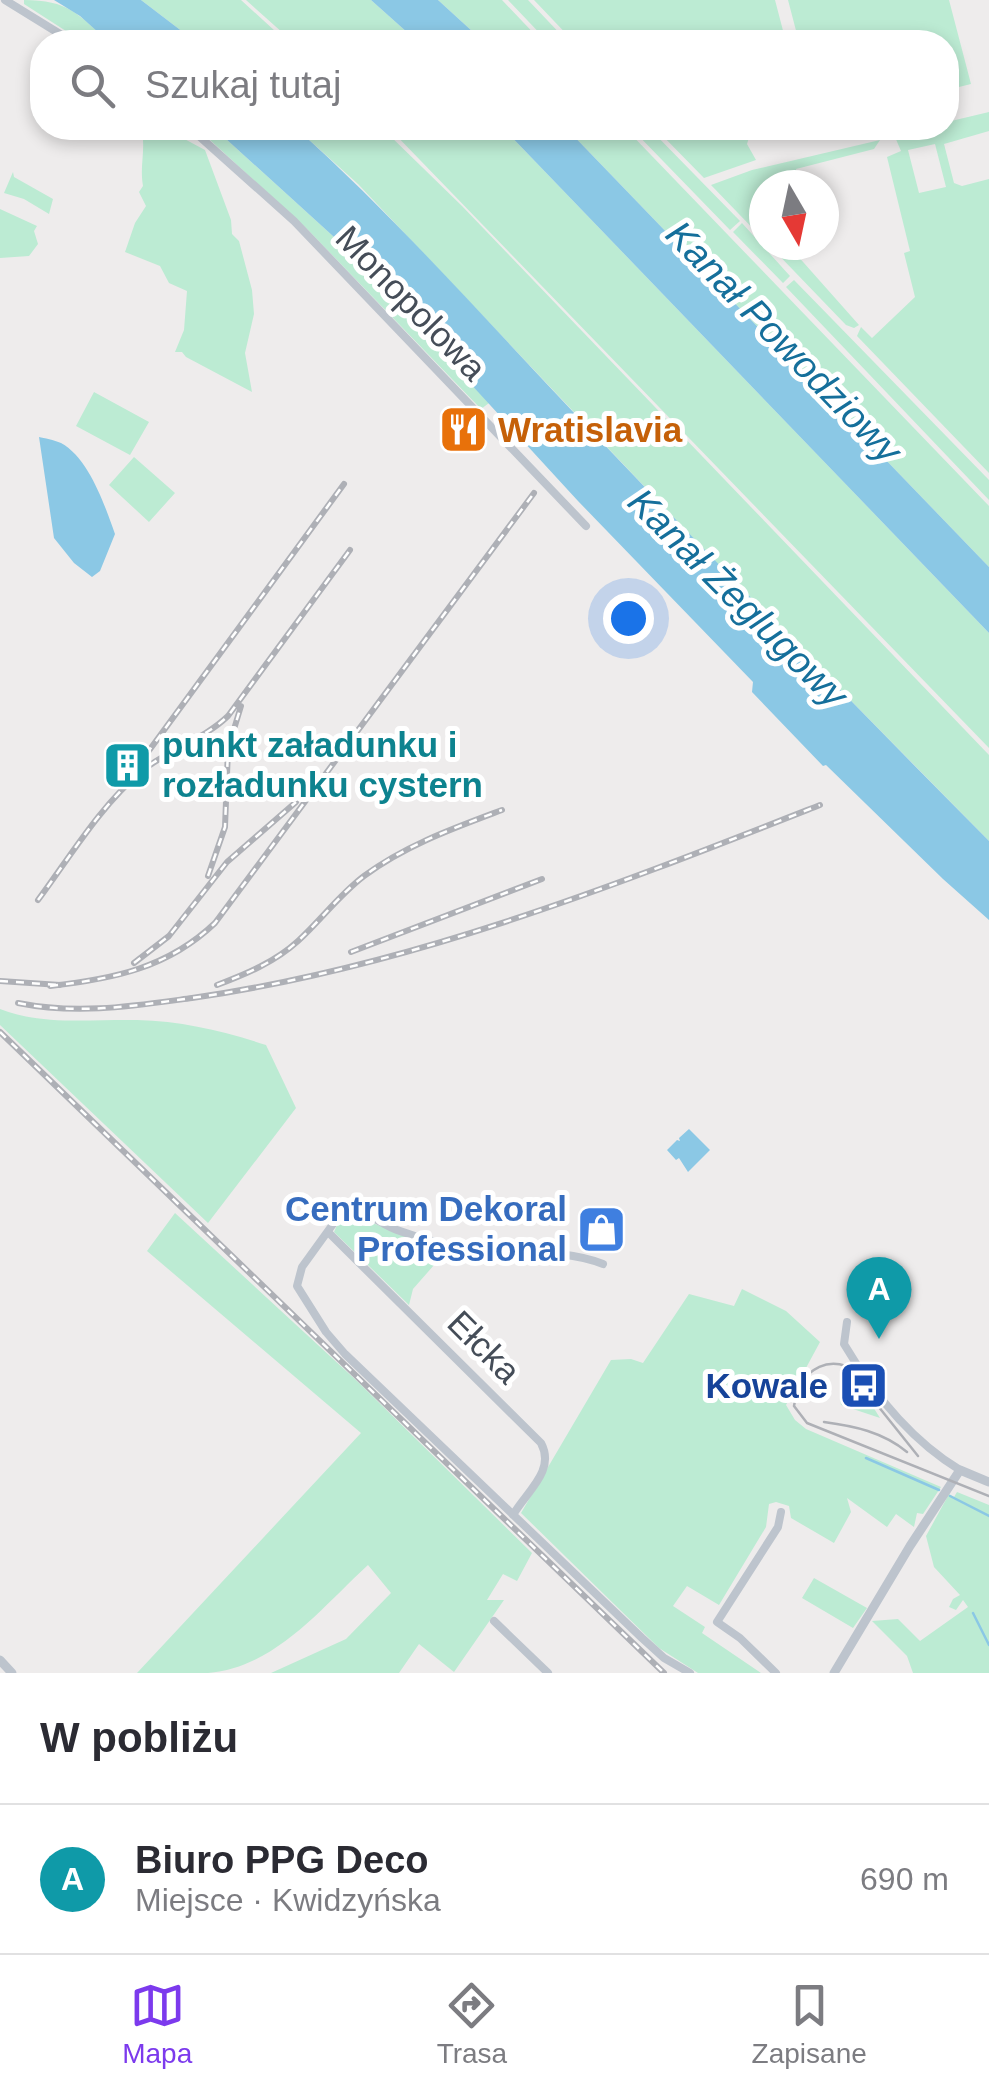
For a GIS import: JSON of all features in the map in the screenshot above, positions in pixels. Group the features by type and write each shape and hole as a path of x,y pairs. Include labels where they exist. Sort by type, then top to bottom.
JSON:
{"street":[{"path":"5,0 54,30"},
{"name":"Monopolowa","path":"203,140 294,221 586,526"},
{"path":"603,1264 581,1256 481,1250 429,1241 357,1211 344,1211 302,1267 297,1286 326,1332 664,1658 690,1673"},
{"name":"Ełcka","path":"328,1232 542,1443 547,1456 544,1471 513,1514"},
{"path":"848,1322 844,1344 919,1440 960,1470 989,1482"},
{"path":"834,1673 960,1470"},
{"path":"776,1673 718,1622 778,1527 781,1512"},
{"path":"494,1620 548,1673"},
{"path":"0,1660 12,1673"}],"green space":[{"path":"24,0 62,6 96,30 64,30 24,4"},
{"path":"141,0 241,0 274,30 180,30"},
{"path":"246,0 371,0 405,30 280,30"},
{"path":"438,0 502,0 531,30 471,30"},
{"path":"508,0 528,0 557,30 537,30"},
{"path":"534,0 775,0 783,30 563,30"},
{"path":"788,0 949,0 957,30 796,30"},
{"path":"959,38 971,84 959,87"},
{"path":"989,112 989,131 959,140 959,119"},
{"path":"143,140 186,140 205,150 231,220 232,234 239,241 252,290 254,314 245,353 252,392 182,352 175,352 184,330 187,291 169,283 160,266 125,252 146,206 139,192"},
{"path":"210,140 227,140 345,247 489,403 481,409 307,229"},
{"path":"309,140 394,140 462,206 989,755 989,841 751,599 358,184"},
{"path":"401,140 515,140 989,633 989,748"},
{"path":"578,140 637,140 989,506 989,567"},
{"path":"643,140 661,140 740,221 730,230"},
{"path":"667,140 748,140 756,160 704,178"},
{"path":"880,140 874,149 796,170 752,170"},
{"path":"896,140 958,140 944,144 954,183 962,186 989,179 989,473 857,336 861,327 872,338 915,297 904,253 910,251 887,157 901,151","holes":["935,144 946,187 919,193 908,150"]},
{"path":"749,171 749,224 711,185"},
{"path":"13,172 14,177 53,199 49,214 24,199 4,193"},
{"path":"0,209 37,226 34,231 38,244 29,256 0,258"},
{"path":"742,223 749,231 749,248 733,232"},
{"path":"760,260 776,260 790,276 783,283"},
{"path":"783,260 801,260 859,325 846,325"},
{"path":"794,280 989,480 989,500 786,287"},
{"path":"94,392 149,422 130,455 76,426"},
{"path":"134,457 175,493 149,522 109,485"},
{"path":"0,1009 50,1020 170,1022 266,1045 296,1108 208,1223 0,1025"},
{"path":"175,1213 357,1381 532,1553 517,1581 503,1574 487,1600 504,1600 454,1672 419,1644 399,1673 271,1673 346,1639 391,1593 368,1565 296,1633 255,1660 208,1673 137,1673 361,1433 147,1251"},
{"path":"350,1214 420,1242 449,1248 413,1289 409,1305 334,1232 340,1218"},
{"path":"742,1289 786,1311 820,1342 786,1405 795,1420 806,1429 941,1487 923,1514 917,1513 914,1527 896,1514 887,1527 847,1498 851,1512 834,1543 791,1518 789,1506 769,1504 766,1527 719,1605 687,1586 673,1606 705,1627 702,1633 761,1673 698,1673 659,1648 521,1513 611,1360 643,1363 689,1294 734,1306"},
{"path":"853,1375 880,1418 841,1405 840,1399"},
{"path":"957,1492 989,1505 989,1673 913,1673 907,1656 872,1621 898,1619 920,1641 968,1607 963,1600 956,1610 949,1607 960,1595 934,1567 926,1536 949,1494 954,1497"},
{"path":"814,1578 867,1608 853,1628 802,1598"}],"water":[{"path":"54,0 141,0 180,30 96,30"},
{"path":"371,0 438,0 471,30 405,30"},
{"name":"Kanał Żeglugowy","path":"227,140 309,140 404,233 989,841 989,920 823,766 752,692 753,682 578,501 345,247"},
{"path":"515,140 578,140 989,567 989,633"},
{"path":"39,437 71,450 95,484 106,510 115,534 100,571 92,577 74,563 54,538"},
{"path":"689,1129 710,1150 688,1172 679,1158 676,1160 667,1150"}],"waterway":[{"path":"866,1458 939,1490"},
{"path":"950,1496 989,1516"},
{"path":"973,1613 989,1645"}],"tram line":[{"path":"918,1456 846,1366 819,1367 798,1385 794,1406 807,1423 989,1496"},
{"path":"824,1422 868,1431 907,1452"}],"railway":[{"path":"137,767 344,484"},
{"path":"50,986 118,975 159,961 215,923 534,493"},
{"path":"38,900 99,816 127,785 152,763 208,732 228,716 350,550"},
{"path":"208,876 225,827 228,749 241,706"},
{"path":"134,963 169,936 227,862 296,802"},
{"path":"18,1003 84,1009 127,1006 273,984 353,966 511,920 820,805"},
{"path":"217,985 260,967 289,948 346,891 380,865 431,838 502,810"},
{"path":"351,952 542,879"},
{"path":"0,981 60,985"},
{"path":"0,1032 664,1673"}],"place":[{"name":"Wratislavia","path":"463,430"},
{"name":"punkt załadunku i rozładunku cystern","path":"127,765"},
{"name":"Centrum Dekoral Professional","path":"602,1229"},
{"name":"Biuro PPG Deco","path":"879,1339"},
{"name":"Kowale","path":"863,1386"}],"water label":[{"name":"Kanał Powodziowy","path":"784,342"}]}
